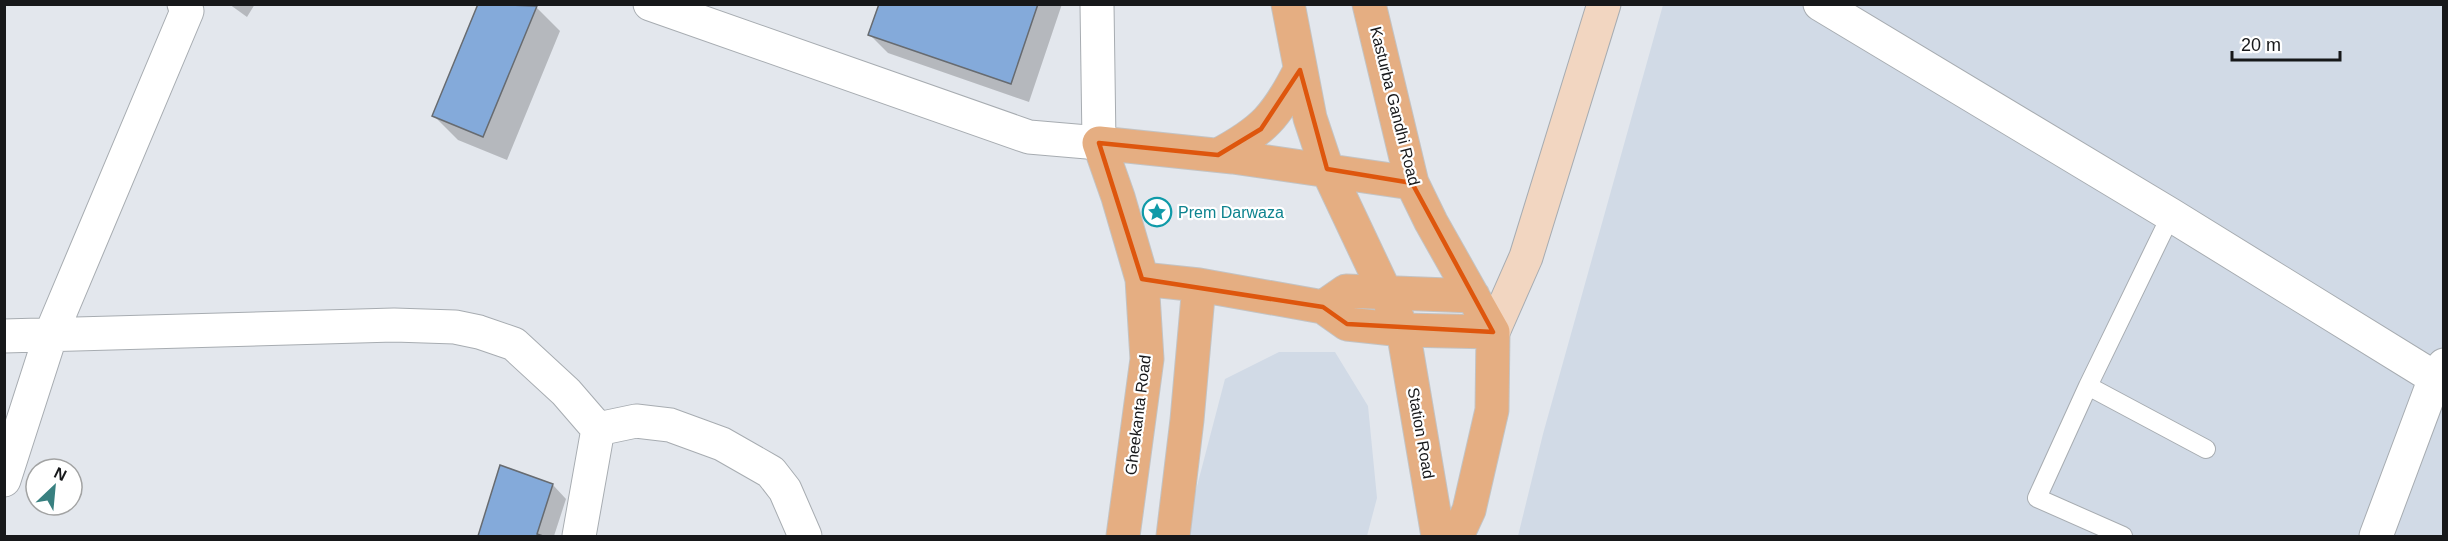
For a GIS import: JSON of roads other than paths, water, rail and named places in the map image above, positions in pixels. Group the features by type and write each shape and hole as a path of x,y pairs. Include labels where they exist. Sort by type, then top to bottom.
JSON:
{"main road":[{"path":"1288,4 1310,118 1327,169 1403,330"},
{"name":"Kasturba Gandhi Road","path":"1369,4 1412,183 1431,222 1493,332"},
{"path":"1457,537 1469,510 1492,410 1493,332 1526,257 1604,4"},
{"path":"1218,155 1261,129 1290,90 1300,70"},
{"path":"1099,143 1218,155 1412,183"},
{"name":"Gheekanta Road","path":"1099,143 1118,197 1142,279 1147,359 1123,537"},
{"path":"1142,279 1199,285 1323,307 1347,324 1403,330 1493,332"},
{"path":"1173,537 1187,420 1199,285"},
{"path":"1323,307 1346,291 1473,296"},
{"name":"Station Road","path":"1403,330 1438,537"}],"street":[{"path":"4,480 51,334 188,11 184,4"},
{"path":"650,4 1029,137 1099,143 1098,4"},
{"path":"1820,4 2171,215 2439,371 2376,537"},
{"path":"4,336 394,325 455,327 479,332 514,344 566,392 598,429"},
{"path":"598,429 636,421 670,425 722,444 771,472 785,490 805,537"},
{"path":"579,537 598,429"}],"lane":[{"path":"2123,537 2037,498 2088,386 2171,215"},
{"path":"2088,386 2206,448"}],"place":[{"name":"Prem Darwaza","path":"1157,212"}]}
